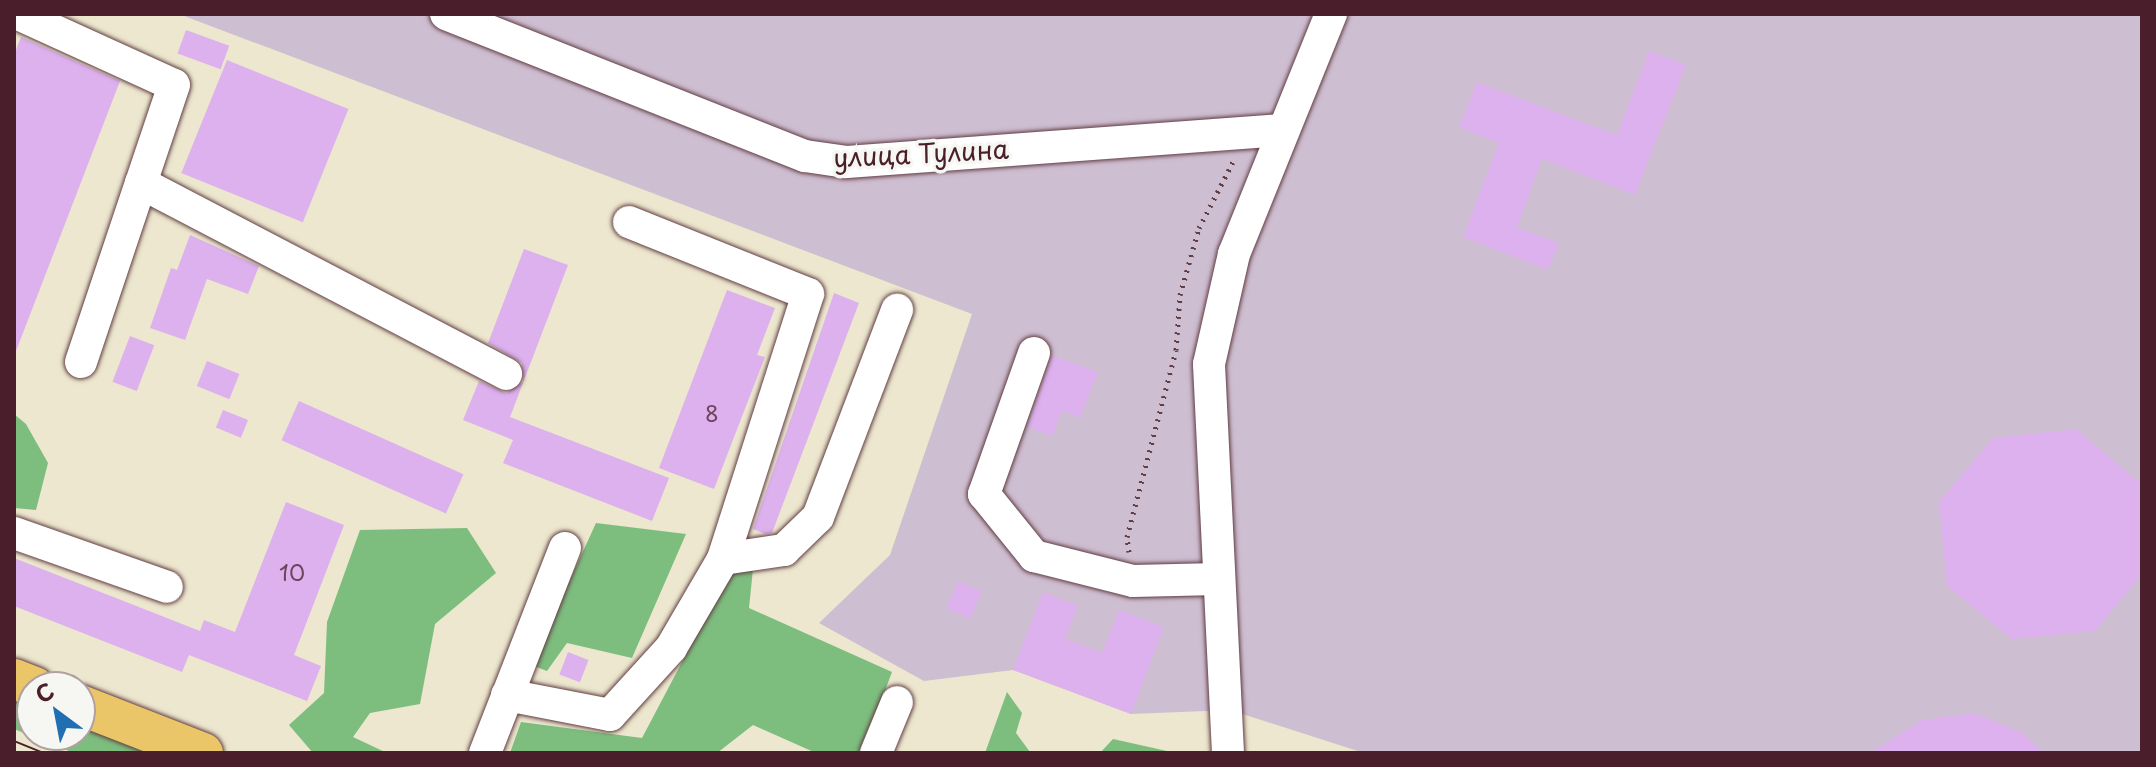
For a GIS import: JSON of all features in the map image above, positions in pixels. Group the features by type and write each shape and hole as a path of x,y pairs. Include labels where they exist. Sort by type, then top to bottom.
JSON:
{"main road":[{"path":"96,711 203,753"}],"street":[{"path":"18,14 174,85 81,362"},
{"name":"улица Тулина","path":"446,14 805,156 846,162 1280,130"},
{"path":"1228,753 1230,710 1218,579 1209,364 1234,254 1280,130 1331,14"},
{"path":"141,183 506,374"},
{"path":"507,695 610,715 671,648 723,559 808,294 629,222"},
{"path":"723,559 784,550 818,517 897,310"},
{"path":"1034,353 984,494 1034,556 1133,581 1218,579"},
{"path":"14,533 167,587"},
{"path":"485,753 565,548"},
{"path":"876,753 897,702"}],"shaded area":[{"path":"179,14 2142,14 2142,753 1364,753 1230,710 1131,714 1013,670 924,681 819,623 890,555 972,314"}],"green space":[{"path":"14,414 26,424 48,463 36,510 14,508"},
{"path":"596,523 686,534 632,658 567,643 547,671 531,665"},
{"path":"467,528 496,573 435,624 420,704 370,713 353,737 387,753 313,753 289,725 324,693 327,622 360,530"},
{"path":"753,569 749,608 892,672 864,747 868,753 816,753 753,725 717,753 510,753 521,722 642,738 730,571"},
{"path":"1007,692 1022,713 1016,733 1030,752 985,753"},
{"path":"14,698 16,730 14,729"},
{"path":"96,731 151,753 69,751 96,751"},
{"path":"1113,739 1167,751 1167,753 1100,753"}],"building":[{"path":"186,30 229,46 221,69 177,53"},
{"path":"21,37 120,81 16,351 14,55"},
{"path":"1649,51 1686,65 1635,195 1542,159 1517,227 1559,243 1548,270 1463,237 1499,143 1459,127 1477,82 1617,135"},
{"path":"227,60 348,109 303,222 181,173"},
{"path":"190,235 259,266 248,294 207,279 185,340 150,328 171,268 177,270"},
{"path":"524,249 568,265 510,417 669,478 652,521 503,463 513,440 463,420 479,381 506,393 523,382 522,363 488,343"},
{"path":"727,290 775,308 757,355 765,357 714,489 659,468"},
{"path":"834,293 859,303 772,533 765,534 753,529"},
{"path":"130,336 154,345 137,391 112,382"},
{"path":"1052,355 1098,372 1080,418 1062,410 1052,436 1028,427"},
{"path":"207,361 239,374 229,399 197,386"},
{"path":"299,401 463,474 446,513 282,440"},
{"path":"223,410 248,420 241,438 216,428"},
{"path":"2076,429 2140,483 2142,574 2095,631 2012,639 1947,586 1939,502 1993,438"},
{"path":"286,502 344,525 294,655 321,666 307,701 189,655 182,672 14,606 14,558 200,631 204,620 235,632"},
{"path":"958,581 982,591 970,619 946,609"},
{"path":"1043,592 1078,606 1065,639 1102,653 1119,610 1164,627 1131,714 1013,670"},
{"path":"568,652 589,660 580,682 559,674"},
{"path":"1974,713 2023,733 2043,753 1870,753 1922,720"}],"tram line":[{"path":"14,741 44,753"}]}
